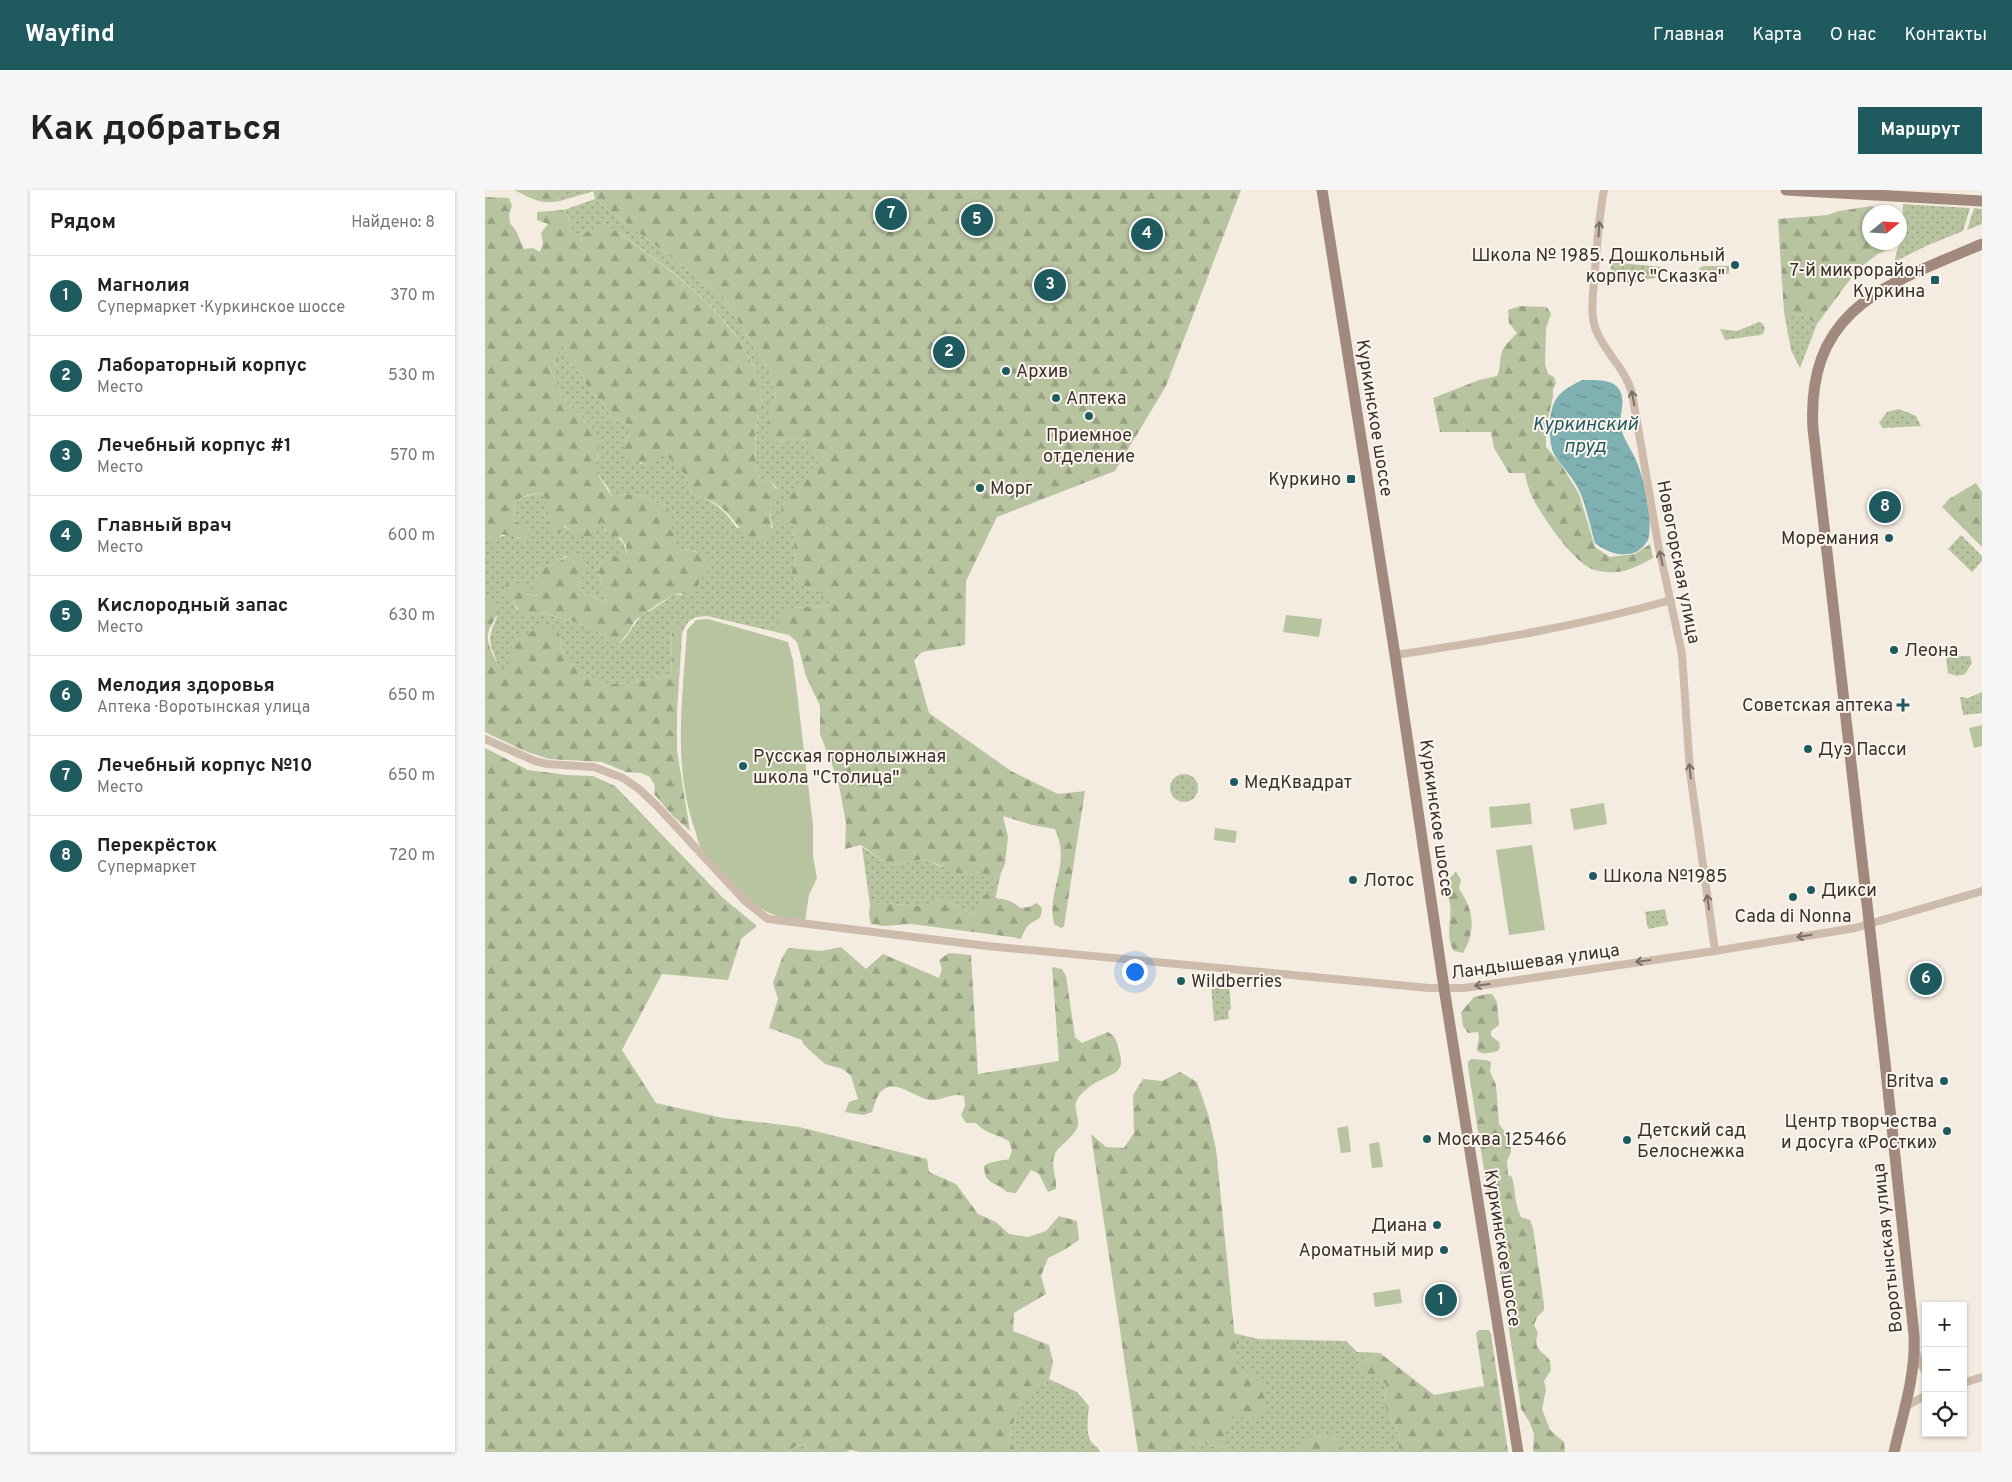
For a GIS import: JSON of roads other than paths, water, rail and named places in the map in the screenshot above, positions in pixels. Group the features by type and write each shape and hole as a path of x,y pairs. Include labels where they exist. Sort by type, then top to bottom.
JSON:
{"street":[{"name":"Куркинское шоссе","path":"1322,190 1395,654 1443,988 1518,1452"},
{"name":"Новогорская улица","path":"1604,190 1599,220 1593,304 1594,323 1600,338 1625,373 1632,393 1658,544 1682,654 1690,772 1715,951"},
{"path":"1786,190 1982,201"},
{"name":"Воротынская улица","path":"1894,1452 1911,1381 1915,1348 1889,1099 1813,429 1812,398 1814,383 1826,347 1837,328 1865,299 1887,286 1982,244"},
{"path":"1395,654 1519,636 1637,610 1671,600"},
{"name":"Ландышевая улица","path":"485,739 535,761 553,765 594,767 623,778 639,789 657,806 745,901 768,919 1056,952 1443,988 1464,988 1855,928 1982,891"},
{"path":"1915,1348 1922,1366"},
{"path":"1967,1382 1982,1377"},
{"path":"1905,1406 1922,1397"}],"water":[{"name":"Куркинский пруд","path":"1582,380 1599,380 1612,383 1622,395 1621,429 1641,475 1646,492 1650,520 1647,541 1642,548 1634,553 1613,553 1595,543 1580,492 1552,449 1550,420 1555,401 1563,391"}],"place":[{"name":"Лечебный корпус №10","path":"891,214"},
{"name":"Кислородный запас","path":"977,220"},
{"name":"Главный врач","path":"1147,234"},
{"name":"Школа № 1985. Дошкольный корпус \"Сказка\"","path":"1735,265"},
{"name":"7-й микрорайон Куркина","path":"1935,280"},
{"name":"Лечебный корпус #1","path":"1050,285"},
{"name":"Лабораторный корпус","path":"949,352"},
{"name":"Архив","path":"1006,371"},
{"name":"Аптека","path":"1056,398"},
{"name":"Приемное отделение","path":"1089,416"},
{"name":"Куркино","path":"1351,479"},
{"name":"Морг","path":"980,488"},
{"name":"Перекрёсток","path":"1885,507"},
{"name":"Моремания","path":"1889,538"},
{"name":"Леона","path":"1894,650"},
{"name":"Советская аптека","path":"1903,705"},
{"name":"Дуэ Пасси","path":"1808,749"},
{"name":"Русская горнолыжная школа \"Столица\"","path":"743,766"},
{"name":"МедКвадрат","path":"1234,782"},
{"name":"Школа №1985","path":"1593,876"},
{"name":"Лотос","path":"1353,880"},
{"name":"Дикси","path":"1811,890"},
{"name":"Cada di Nonna","path":"1793,897"},
{"name":"Мелодия здоровья","path":"1926,979"},
{"name":"Wildberries","path":"1181,981"},
{"name":"Britva","path":"1944,1081"},
{"name":"Центр творчества и досуга «Ростки»","path":"1947,1131"},
{"name":"Москва 125466","path":"1427,1139"},
{"name":"Детский сад Белоснежка","path":"1627,1140"},
{"name":"Диана","path":"1437,1225"},
{"name":"Ароматный мир","path":"1444,1250"},
{"name":"Магнолия","path":"1441,1300"}]}
